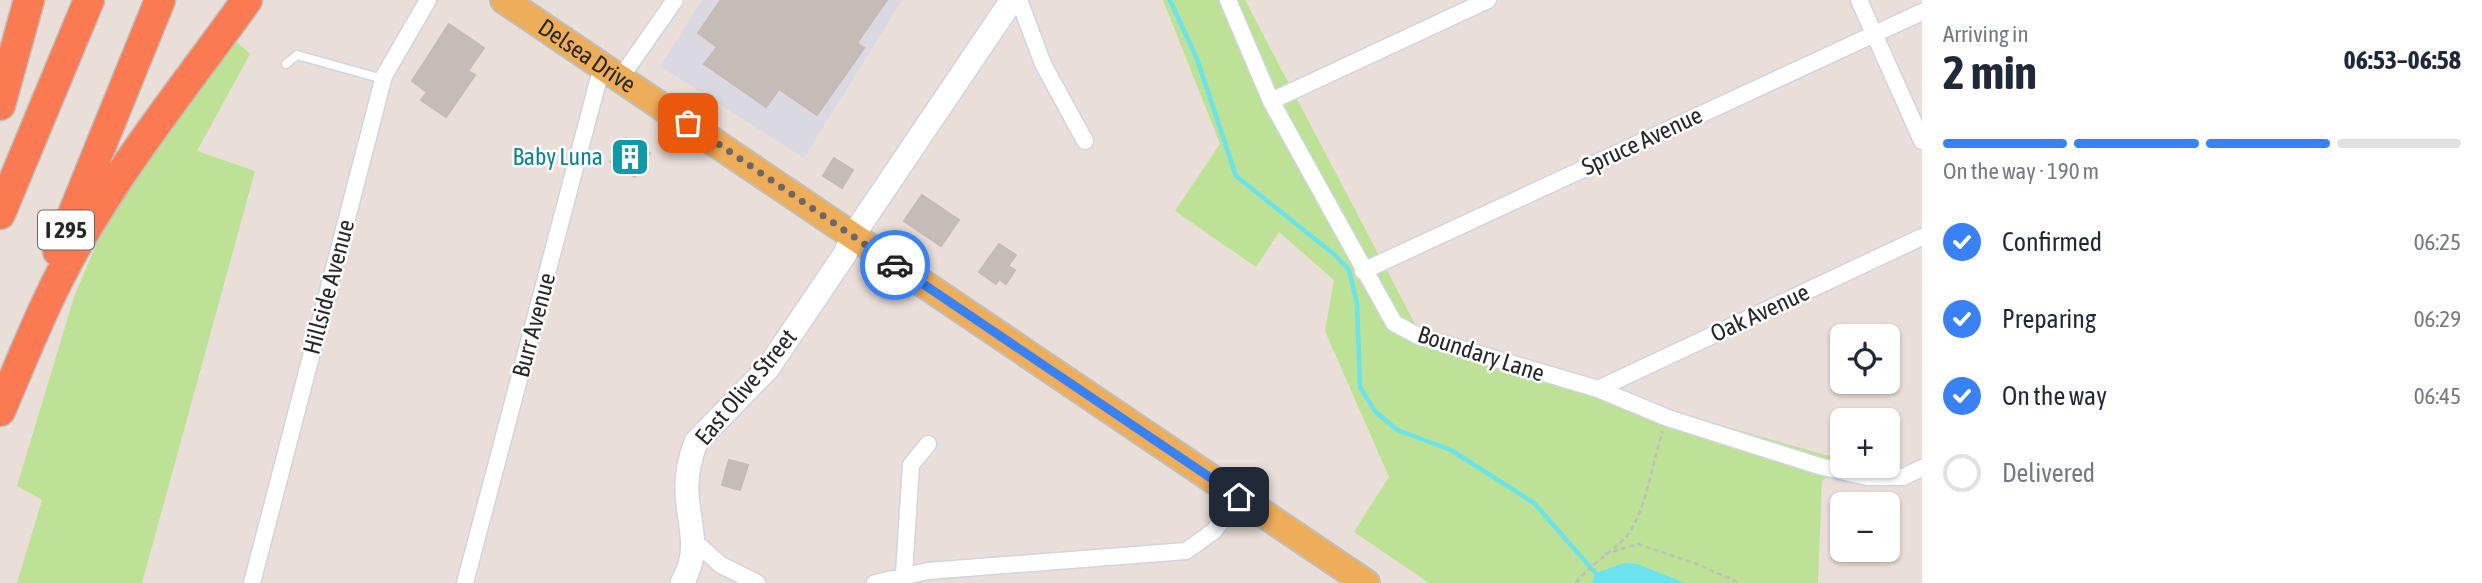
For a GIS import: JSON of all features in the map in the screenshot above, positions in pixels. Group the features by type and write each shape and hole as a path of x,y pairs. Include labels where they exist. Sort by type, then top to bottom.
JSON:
{"highway":[{"path":"0,105 29,0"},
{"name":"I 295","path":"0,214 89,0"},
{"name":"I 295","path":"0,410 84,183 160,0"},
{"path":"0,410 45,306 80,240 124,172 247,0"}],"main road":[{"name":"Delsea Drive","path":"504,0 1366,583"}],"street":[{"name":"Hillside Avenue","path":"252,583 383,79 428,0"},
{"path":"612,72 675,0"},
{"name":"East Olive Street","path":"682,583 695,541 687,493 690,458 696,442 779,354 845,254 852,237 1012,0"},
{"path":"1019,0 1043,64 1085,141"},
{"name":"Boundary Lane","path":"1228,0 1271,101 1394,323 1418,336 1598,389 1668,418 1819,466 1867,477 1903,477 1919,469"},
{"path":"1271,101 1488,0"},
{"path":"1859,0 1922,141"},
{"name":"Spruce Avenue","path":"1363,271 1922,12"},
{"name":"Burr Avenue","path":"465,583 612,72"},
{"name":"Oak Avenue","path":"1598,389 1922,237"},
{"path":"904,574 911,466 928,444"},
{"path":"876,583 904,574 1186,551 1214,531 1239,497"},
{"path":"695,541 721,565 757,583"}],"lane":[{"path":"286,64 297,55 383,79"}],"path":[{"path":"1576,583 1594,562 1629,532 1648,493 1653,459 1668,418"},
{"path":"1602,555 1637,544 1697,564 1740,583"}],"shaded area":[{"path":"702,0 902,0 804,158 660,66"}],"green space":[{"path":"1163,0 1245,0 1424,341 1830,456 1830,475 1822,481 1818,583 1429,583 1354,532 1389,477 1325,331 1334,280 1279,232 1256,267 1175,211 1220,144"},
{"path":"226,32 250,54 197,151 255,171 142,583 17,583 42,500 17,486 75,294 124,181"}],"water":[{"path":"1624,563 1637,564 1685,583 1592,583 1596,573"}],"building":[{"path":"721,0 887,0 857,43 864,48 817,115 779,89 766,107 704,64 717,47 698,33"},
{"path":"449,24 484,48 468,71 475,75 446,117 421,100 427,92 412,81"},
{"name":"Baby Luna","path":"626,138 650,153 635,177 610,162"},
{"path":"834,158 853,170 842,188 823,176"},
{"path":"922,195 959,220 941,246 904,221"},
{"path":"999,244 1016,255 1008,266 1015,270 1006,284 999,279 996,284 979,272"},
{"path":"729,460 748,465 740,490 722,485"}],"waterway":[{"path":"1170,0 1197,59 1236,176 1335,255 1349,270 1357,303 1360,387 1375,411 1397,430 1451,450 1534,503 1598,576"}],"way so far":[{"path":"688,123 895,265"}],"place":[{"name":"Baby Luna","path":"630,157"}],"route":[{"path":"895,265 1239,497"}]}
